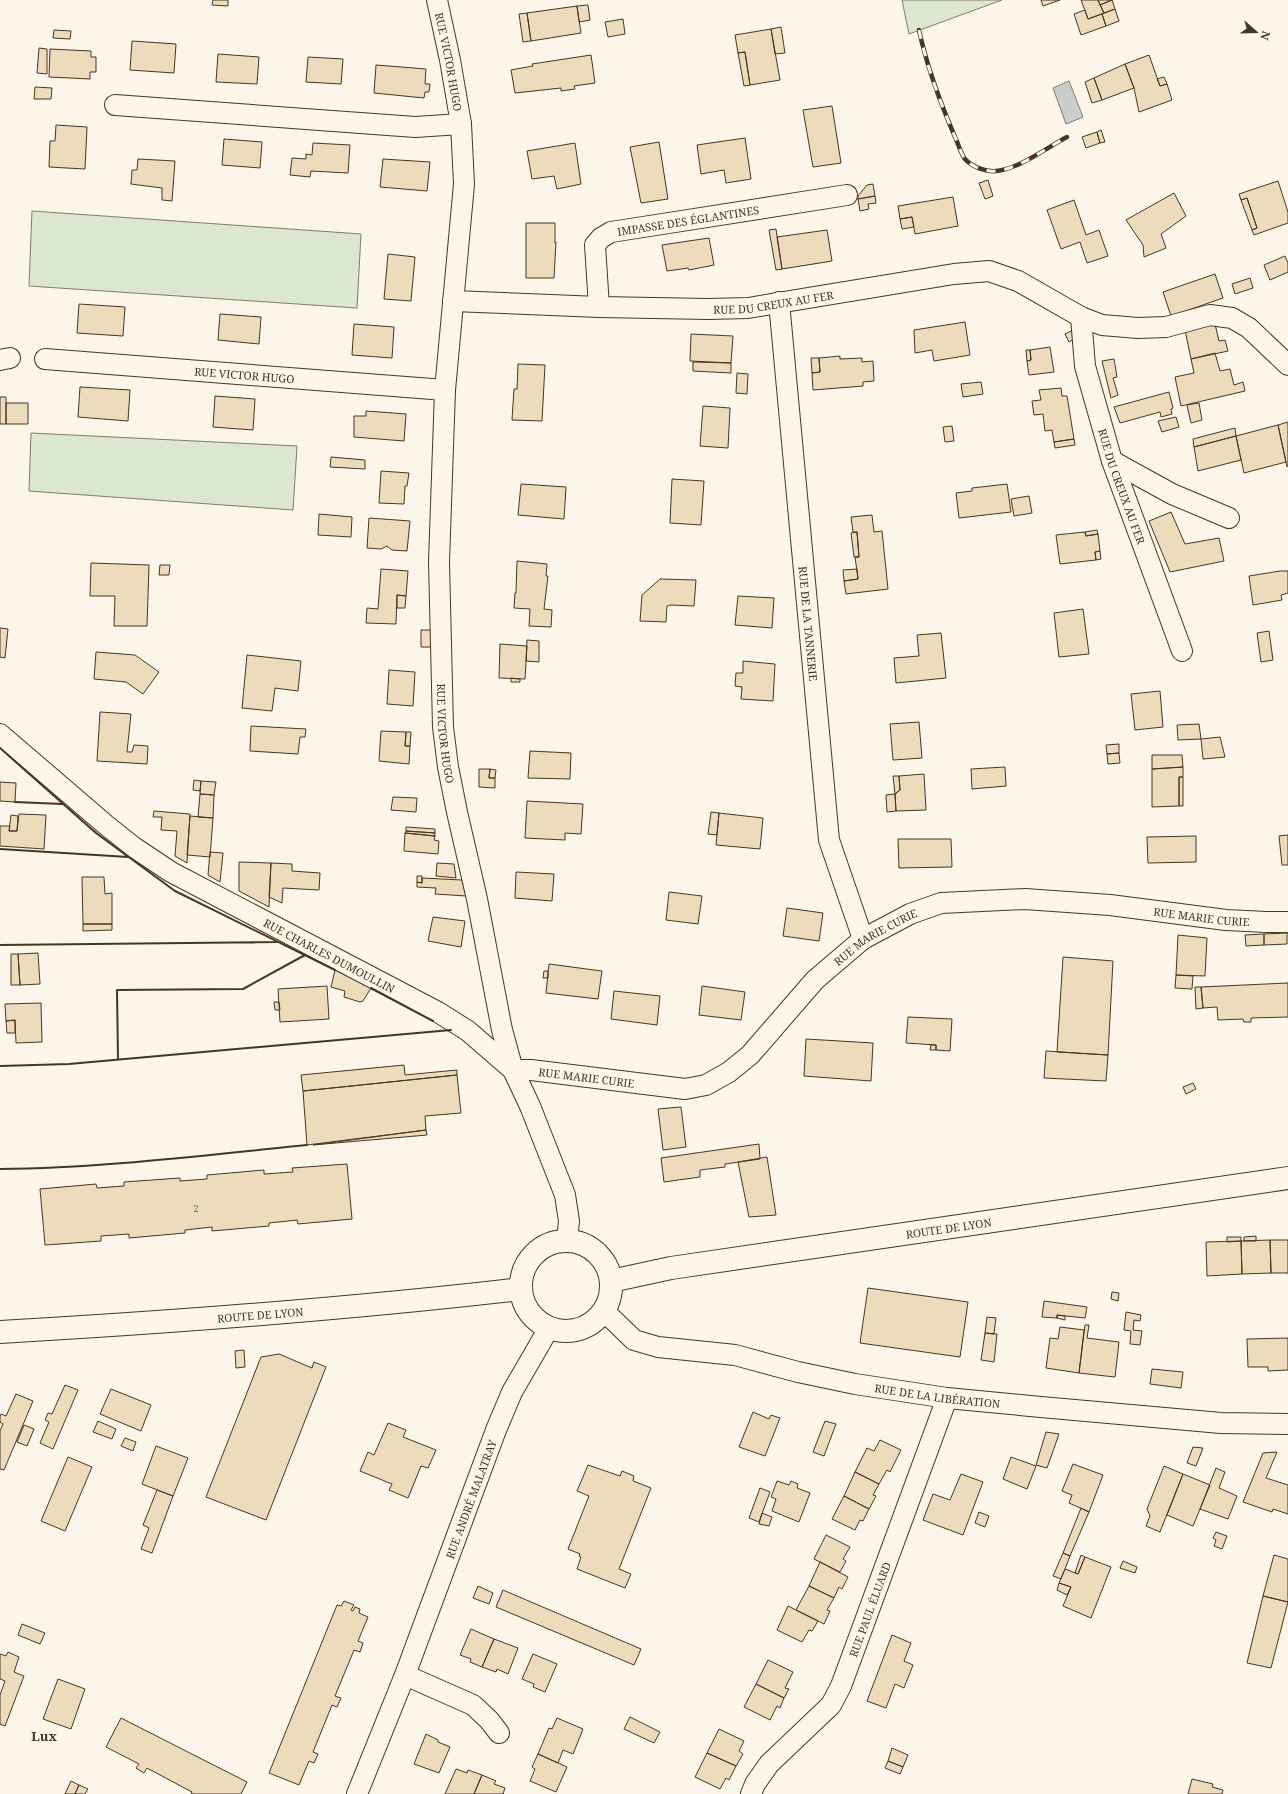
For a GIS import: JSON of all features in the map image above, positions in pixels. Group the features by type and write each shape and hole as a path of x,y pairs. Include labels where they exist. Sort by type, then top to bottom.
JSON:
{"main road":[{"name":"ROUTE DE LYON","path":"611,1281 671,1268 1288,1178"},
{"path":"567,1241 583,1244 596,1253 606,1266 611,1281 610,1296 604,1310 593,1322 580,1329 564,1331 549,1328 538,1322 529,1313 524,1302 521,1289 522,1275 528,1261 539,1250 552,1243 567,1241"},
{"name":"ROUTE DE LYON","path":"0,1332 82,1328 288,1312 521,1289"}],"street":[{"name":"RUE VICTOR HUGO","path":"436,0 450,60 462,124 464,184 445,390 439,562 443,727 448,767 457,812 476,898 502,1030 513,1070"},
{"name":"RUE VICTOR HUGO","path":"115,105 415,127 462,124"},
{"name":"IMPASSE DES ÉGLANTINES","path":"599,307 595,245 601,238 611,232 847,195"},
{"name":"RUE DU CREUX AU FER","path":"453,301 599,307 708,309 748,308 954,274 989,271 1018,281 1081,317 1102,325 1138,328 1166,327 1210,315 1232,318 1249,328 1288,365"},
{"name":"RUE DE LA TANNERIE","path":"779,302 828,840 863,939"},
{"name":"RUE DU CREUX AU FER","path":"1081,317 1085,366 1112,461 1182,651"},
{"name":"RUE VICTOR HUGO","path":"45,359 445,390"},
{"path":"1112,461 1172,494 1229,518"},
{"name":"RUE CHARLES DUMOULLIN","path":"0,734 106,825 135,848 171,872 455,1022 513,1070 530,1106 565,1196 569,1221 567,1241"},
{"name":"RUE MARIE CURIE","path":"513,1070 539,1071 685,1089 706,1085 729,1072 750,1055 815,980 863,939 910,914 941,903 979,900 1026,899 1102,904 1175,912 1226,920 1288,922"},
{"name":"RUE DE LA LIBÉRATION","path":"604,1310 634,1340 658,1347 735,1355 798,1372 854,1384 946,1398 1221,1423 1288,1424"},
{"name":"RUE ANDRÉ MALATRAY","path":"357,1794 404,1675 496,1430 512,1392 549,1328"},
{"name":"RUE PAUL ÉLUARD","path":"750,1794 769,1764 831,1705 840,1686 946,1398"},
{"path":"404,1675 473,1705 489,1720 499,1733"}],"green space":[{"path":"902,0 1002,0 909,34"},
{"path":"32,211 361,234 357,308 29,286"},
{"path":"31,433 297,446 293,510 29,491"}],"shaded area":[{"path":"1069,81 1083,117 1066,124 1053,88"}],"building":[{"path":"213,0 228,0 228,6 212,5"},
{"path":"1041,0 1060,0 1043,6"},
{"path":"1081,0 1098,0 1104,13 1088,19"},
{"path":"1098,0 1112,0 1100,5"},
{"path":"1112,0 1115,9 1104,13 1100,5"},
{"path":"588,5 590,20 579,22 577,6"},
{"path":"577,6 581,33 531,41 527,13"},
{"path":"1115,9 1119,21 1106,26 1102,14"},
{"path":"1085,10 1088,19 1102,14 1106,26 1081,35 1074,14"},
{"path":"527,13 531,41 523,42 519,14"},
{"path":"623,19 625,34 608,37 605,22"},
{"path":"781,27 785,53 775,54 771,29"},
{"path":"771,29 780,80 750,85 745,52 738,53 735,35"},
{"path":"54,30 71,31 70,39 53,38"},
{"path":"132,41 176,44 174,73 130,70"},
{"path":"39,48 47,49 47,74 37,73"},
{"path":"50,49 91,51 91,57 96,57 96,72 90,72 90,79 49,77"},
{"path":"745,52 750,85 744,86 738,53"},
{"path":"218,54 259,57 257,84 216,82"},
{"path":"591,55 595,83 574,86 575,89 561,91 561,88 515,93 511,70 533,66 532,64"},
{"path":"1149,55 1160,86 1167,84 1172,100 1139,112 1134,88 1125,64"},
{"path":"308,57 343,59 341,84 306,82"},
{"path":"1125,64 1134,88 1102,100 1094,78"},
{"path":"376,65 426,69 425,84 430,84 429,92 425,92 424,98 374,93"},
{"path":"1164,77 1167,84 1160,86 1157,79"},
{"path":"1094,78 1102,100 1092,103 1085,82"},
{"path":"35,87 52,88 51,99 34,99"},
{"path":"832,106 841,163 813,167 803,110"},
{"path":"56,125 87,127 85,169 49,167 50,141 55,141"},
{"path":"1101,130 1105,142 1100,143 1097,132"},
{"path":"1097,132 1100,143 1086,148 1082,137"},
{"path":"745,138 751,179 726,183 724,170 701,174 697,145"},
{"path":"224,139 262,142 260,168 222,165"},
{"path":"659,142 668,199 641,203 630,147"},
{"path":"313,143 350,145 348,173 311,171 310,177 290,175 292,158 306,159 306,154 312,155"},
{"path":"575,143 581,184 557,189 554,176 532,179 527,151"},
{"path":"138,159 175,161 172,201 162,200 162,188 131,184 132,170 137,170"},
{"path":"383,159 430,162 427,191 380,187"},
{"path":"988,180 993,196 985,199 979,183"},
{"path":"1278,181 1288,212 1288,223 1254,235 1252,230 1257,228 1247,198 1241,200 1239,194"},
{"path":"873,184 875,196 858,199 858,196 867,185"},
{"path":"1174,193 1186,216 1161,234 1166,248 1144,257 1143,245 1126,220"},
{"path":"875,196 876,203 868,204 869,209 860,211 858,199"},
{"path":"953,197 958,226 915,234 912,217 900,219 898,206"},
{"path":"1247,198 1257,228 1252,230 1241,200"},
{"path":"1074,200 1086,235 1099,230 1108,256 1087,263 1080,242 1061,249 1047,210"},
{"path":"912,217 914,227 902,229 900,219"},
{"path":"526,223 555,223 555,243 556,242 554,278 526,278"},
{"path":"776,229 782,269 776,270 769,230"},
{"path":"827,230 832,261 782,269 777,237"},
{"path":"709,238 714,265 689,270 688,268 667,271 662,245"},
{"path":"388,254 415,257 411,301 384,299"},
{"path":"1285,256 1288,263 1288,272 1270,280 1264,265"},
{"path":"1215,274 1223,298 1171,316 1163,292"},
{"path":"1250,278 1253,288 1235,294 1232,284"},
{"path":"79,304 125,307 123,336 77,333"},
{"path":"220,314 261,317 259,344 218,340"},
{"path":"965,322 970,355 934,361 932,350 915,353 914,330"},
{"path":"354,324 394,327 392,358 352,355"},
{"path":"1215,324 1219,341 1225,340 1228,351 1191,359 1185,330"},
{"path":"1073,330 1077,337 1069,342 1065,334"},
{"path":"691,334 733,336 731,363 690,361"},
{"path":"1050,347 1054,372 1029,375 1027,361 1031,360 1030,350"},
{"path":"1026,350 1030,350 1031,360 1027,361"},
{"path":"1215,353 1220,371 1230,369 1234,385 1243,382 1245,391 1181,406 1175,377 1194,373 1191,359"},
{"path":"840,356 840,359 862,358 862,362 873,361 874,381 863,382 863,386 813,390 812,373 820,372 819,358"},
{"path":"811,358 819,358 820,372 812,373"},
{"path":"1114,359 1117,377 1113,378 1118,395 1111,398 1102,361"},
{"path":"693,362 731,363 731,373 693,371"},
{"path":"518,364 545,365 542,421 512,420 514,389 517,389"},
{"path":"737,373 748,374 747,394 736,393"},
{"path":"981,382 983,394 963,397 961,384"},
{"path":"80,387 130,390 128,421 78,417"},
{"path":"1061,388 1062,396 1067,396 1074,439 1054,442 1052,430 1045,431 1043,414 1034,415 1032,401 1041,400 1039,390"},
{"path":"1169,392 1173,408 1171,409 1172,414 1161,417 1160,412 1120,423 1114,407"},
{"path":"215,396 255,399 253,430 213,427"},
{"path":"0,397 6,397 6,424 0,424"},
{"path":"6,403 28,403 28,424 6,424"},
{"path":"1199,403 1202,420 1191,423 1187,405"},
{"path":"703,406 730,408 728,448 700,446"},
{"path":"366,411 406,414 404,441 354,437 354,416 366,416"},
{"path":"1176,417 1179,427 1162,432 1158,421"},
{"path":"1288,422 1288,466 1287,467 1278,425"},
{"path":"1278,425 1286,462 1244,473 1236,436"},
{"path":"952,426 954,441 945,442 943,427"},
{"path":"1235,428 1236,436 1194,447 1193,439"},
{"path":"1236,436 1241,460 1198,471 1194,447"},
{"path":"1074,439 1075,445 1055,448 1054,442"},
{"path":"331,457 365,460 365,469 330,467"},
{"path":"381,471 409,473 407,486 405,486 404,504 379,503"},
{"path":"672,479 704,481 701,525 670,523"},
{"path":"521,484 566,487 564,519 518,515"},
{"path":"1007,484 1011,512 959,518 956,493 972,491 972,488"},
{"path":"1029,496 1032,513 1014,516 1011,499"},
{"path":"1171,512 1185,544 1219,538 1224,561 1170,572 1149,521"},
{"path":"319,514 352,517 351,537 318,535"},
{"path":"872,515 874,532 882,531 888,589 846,594 844,581 858,579 855,557 859,557 857,532 853,532 851,517"},
{"path":"369,518 410,521 407,551 392,550 387,546 381,549 367,548"},
{"path":"1097,530 1098,534 1086,536 1085,532"},
{"path":"857,532 859,557 854,557 851,533"},
{"path":"1085,532 1086,536 1098,534 1100,551 1095,552 1096,560 1060,564 1056,535"},
{"path":"1100,551 1101,559 1096,560 1095,552"},
{"path":"517,561 547,564 546,576 548,576 544,609 552,610 551,627 529,626 530,609 514,608"},
{"path":"91,563 149,565 147,626 114,626 115,596 90,596"},
{"path":"160,565 170,565 169,575 159,575"},
{"path":"381,569 408,571 406,596 397,595 396,624 366,623 367,608 378,609"},
{"path":"857,569 858,579 844,581 843,570"},
{"path":"1288,571 1288,593 1281,595 1282,600 1253,605 1249,576"},
{"path":"660,579 696,580 694,606 667,606 666,622 640,621 642,595"},
{"path":"397,595 406,596 405,608 397,608"},
{"path":"738,596 774,598 772,628 735,625"},
{"path":"1083,609 1089,654 1059,657 1054,613"},
{"path":"0,628 8,629 5,658 0,657"},
{"path":"421,630 432,630 432,647 421,647"},
{"path":"1269,631 1273,660 1261,662 1257,633"},
{"path":"941,633 946,678 896,683 894,658 919,656 917,635"},
{"path":"527,640 539,641 539,662 526,661"},
{"path":"500,644 527,646 525,679 499,678"},
{"path":"96,652 135,655 159,672 143,694 126,682 94,679"},
{"path":"247,655 301,661 298,691 275,688 272,711 242,708"},
{"path":"743,661 775,664 773,701 741,699 742,687 735,686 736,673 743,673"},
{"path":"389,670 415,672 413,706 387,704"},
{"path":"511,678 520,679 520,682 511,682"},
{"path":"1160,691 1163,727 1135,730 1131,694"},
{"path":"100,712 131,714 127,752 132,752 134,745 148,746 147,764 97,761"},
{"path":"919,722 922,758 893,760 890,724"},
{"path":"1199,724 1201,739 1178,740 1177,725"},
{"path":"251,726 306,729 305,737 300,737 298,754 250,751"},
{"path":"381,731 406,732 405,746 410,746 409,764 379,761"},
{"path":"406,732 411,732 410,746 405,746"},
{"path":"1220,737 1225,757 1203,759 1201,739"},
{"path":"1119,744 1119,753 1107,754 1106,745"},
{"path":"530,751 571,753 570,779 528,778"},
{"path":"1119,753 1120,763 1108,764 1107,754"},
{"path":"1152,755 1182,755 1183,767 1152,769"},
{"path":"1005,767 1006,786 972,789 971,769"},
{"path":"1183,767 1183,777 1179,777 1179,806 1152,807 1152,769"},
{"path":"479,769 490,769 489,778 495,778 495,788 479,787"},
{"path":"490,769 496,770 495,778 489,778"},
{"path":"924,774 926,810 896,811 895,794 900,790 899,776"},
{"path":"893,776 899,776 900,790 895,794"},
{"path":"1179,777 1183,777 1183,806 1179,806"},
{"path":"194,780 201,781 200,791 193,790"},
{"path":"201,781 216,782 214,795 200,794"},
{"path":"0,782 16,783 15,802 0,801"},
{"path":"200,794 214,795 213,818 198,817"},
{"path":"895,794 896,811 887,812 886,795"},
{"path":"393,797 417,798 416,812 391,810"},
{"path":"527,801 583,804 581,834 565,833 565,840 525,838"},
{"path":"154,811 190,814 187,863 175,856 177,831 161,830 162,817 153,817"},
{"path":"711,812 719,813 717,835 708,834"},
{"path":"719,813 763,818 760,849 716,845"},
{"path":"19,814 46,815 44,849 0,846 0,826 10,826 9,831 17,831"},
{"path":"11,815 18,816 17,831 9,831"},
{"path":"190,816 213,818 210,857 187,855"},
{"path":"406,827 435,829 435,833 406,831"},
{"path":"406,831 435,833 435,836 405,833"},
{"path":"405,833 435,836 434,840 439,841 438,854 404,851"},
{"path":"1288,835 1288,865 1282,865 1279,836"},
{"path":"1196,836 1196,862 1148,863 1147,837"},
{"path":"898,839 951,839 952,867 899,868"},
{"path":"210,852 223,853 220,882 208,875"},
{"path":"239,862 271,863 269,907 239,891"},
{"path":"271,863 292,864 292,871 320,873 319,890 283,888 282,903 269,897"},
{"path":"437,863 454,864 456,878 436,876"},
{"path":"516,872 554,874 552,901 515,898"},
{"path":"417,876 422,876 422,883 417,882"},
{"path":"82,877 104,877 105,894 112,893 112,924 83,924"},
{"path":"422,878 462,880 466,896 435,894 436,888 417,887 417,882 422,883"},
{"path":"669,892 702,896 698,924 666,920"},
{"path":"787,908 823,913 819,941 783,936"},
{"path":"433,917 465,921 461,947 428,941"},
{"path":"83,924 112,924 112,930 83,931"},
{"path":"1287,933 1287,944 1264,945 1264,934"},
{"path":"1264,934 1264,945 1246,946 1245,935"},
{"path":"1178,935 1207,938 1205,976 1176,975"},
{"path":"38,953 40,984 20,985 18,954"},
{"path":"11,954 18,954 20,985 11,985"},
{"path":"1063,957 1113,961 1108,1055 1057,1052"},
{"path":"549,964 602,971 598,999 546,993"},
{"path":"335,970 371,988 363,1001 360,1002 344,997 345,991 331,987"},
{"path":"544,971 548,971 548,978 543,978"},
{"path":"1176,975 1193,976 1192,989 1175,988"},
{"path":"1288,983 1288,1017 1251,1018 1251,1022 1244,1022 1243,1019 1218,1020 1217,1007 1203,1008 1201,987"},
{"path":"327,986 329,1019 280,1022 278,989"},
{"path":"702,986 745,992 741,1020 699,1015"},
{"path":"1195,987 1201,987 1203,1008 1196,1009"},
{"path":"614,991 660,996 657,1025 611,1019"},
{"path":"274,1002 279,1002 280,1010 275,1010"},
{"path":"41,1003 42,1042 16,1043 15,1020 6,1021 5,1004"},
{"path":"908,1017 952,1019 950,1051 936,1050 936,1045 906,1043"},
{"path":"15,1020 15,1033 7,1033 6,1021"},
{"path":"806,1039 873,1043 871,1081 804,1076"},
{"path":"931,1045 936,1045 936,1050 930,1050"},
{"path":"1046,1051 1108,1055 1106,1081 1044,1078"},
{"path":"404,1065 405,1075 457,1070 457,1075 303,1091 301,1075"},
{"path":"457,1075 461,1113 425,1116 426,1130 307,1145 303,1091"},
{"path":"1193,1083 1196,1089 1186,1094 1183,1087"},
{"path":"681,1107 686,1147 663,1150 658,1109"},
{"path":"426,1130 427,1135 313,1145 396,1134"},
{"path":"759,1144 760,1159 725,1164 725,1167 700,1170 700,1177 664,1182 661,1158"},
{"path":"767,1157 776,1215 749,1217 738,1162"},
{"path":"347,1164 352,1219 298,1224 297,1220 269,1223 269,1226 212,1231 212,1227 185,1230 185,1233 129,1238 129,1234 101,1236 101,1241 45,1245 40,1189 96,1184 97,1188 124,1186 124,1182 180,1178 180,1181 207,1179 207,1175 264,1170 264,1174 293,1172 292,1168"},
{"path":"1256,1236 1256,1241 1244,1241 1244,1237"},
{"path":"1227,1237 1241,1237 1241,1241 1227,1242"},
{"path":"1270,1240 1288,1240 1288,1273 1271,1273"},
{"path":"1270,1240 1271,1273 1242,1274 1241,1241"},
{"path":"1241,1241 1242,1274 1207,1276 1206,1242"},
{"path":"868,1288 968,1302 960,1357 860,1343"},
{"path":"1112,1292 1119,1293 1118,1301 1111,1299"},
{"path":"1044,1301 1087,1307 1085,1318 1057,1315 1057,1318 1042,1317"},
{"path":"1126,1312 1141,1315 1140,1321 1134,1320 1133,1330 1142,1331 1140,1345 1130,1344 1131,1331 1124,1330"},
{"path":"1057,1315 1065,1316 1065,1320 1057,1318"},
{"path":"987,1317 996,1318 994,1334 985,1333"},
{"path":"1085,1325 1089,1325 1087,1338 1119,1342 1115,1377 1079,1373"},
{"path":"1060,1327 1084,1330 1079,1373 1046,1368 1050,1338 1058,1339"},
{"path":"985,1333 997,1334 994,1362 981,1360"},
{"path":"1288,1338 1288,1370 1268,1371 1268,1367 1248,1367 1247,1339"},
{"path":"244,1350 245,1367 236,1368 235,1351"},
{"path":"279,1354 312,1368 314,1362 326,1367 266,1520 206,1497 261,1357"},
{"path":"1152,1369 1183,1372 1181,1388 1150,1384"},
{"path":"65,1385 78,1390 53,1449 40,1443 49,1422 45,1420 48,1413 52,1414"},
{"path":"111,1389 151,1405 141,1431 100,1414"},
{"path":"16,1394 33,1401 4,1470 0,1469 0,1431 3,1424 0,1422 0,1416 1,1414 6,1416"},
{"path":"753,1412 769,1419 771,1415 780,1418 765,1456 739,1447"},
{"path":"98,1421 116,1429 112,1439 93,1432"},
{"path":"825,1421 836,1424 824,1456 813,1452"},
{"path":"388,1423 406,1430 403,1437 436,1450 428,1468 421,1466 408,1498 389,1490 392,1484 360,1471 368,1452 374,1455"},
{"path":"24,1425 34,1429 27,1446 17,1442"},
{"path":"1046,1432 1059,1434 1047,1468 1036,1465"},
{"path":"125,1438 136,1442 133,1451 121,1446"},
{"path":"880,1440 901,1450 890,1472 887,1470 879,1484 855,1472 867,1448 874,1451"},
{"path":"156,1446 188,1458 173,1496 142,1484"},
{"path":"1193,1447 1203,1448 1196,1466 1187,1463"},
{"path":"1277,1452 1266,1478 1288,1485 1288,1514 1273,1509 1272,1512 1243,1502 1263,1453"},
{"path":"68,1457 92,1467 65,1531 41,1521"},
{"path":"1011,1457 1036,1466 1027,1489 1003,1479"},
{"path":"1073,1464 1103,1475 1089,1512 1069,1503 1072,1495 1062,1491"},
{"path":"588,1465 620,1476 622,1471 634,1476 633,1481 651,1488 619,1569 631,1574 625,1588 577,1569 581,1557 579,1556 580,1554 568,1549 589,1496 577,1491"},
{"path":"1164,1466 1183,1474 1160,1532 1146,1526 1150,1516 1147,1509"},
{"path":"1216,1468 1225,1472 1219,1488 1237,1496 1228,1519 1200,1509"},
{"path":"855,1472 879,1484 873,1495 876,1496 869,1509 844,1496"},
{"path":"961,1474 983,1482 963,1535 923,1520 933,1494 950,1500"},
{"path":"1183,1474 1210,1485 1193,1526 1167,1515"},
{"path":"777,1481 789,1485 791,1481 798,1484 797,1488 810,1493 799,1522 772,1511 776,1499 771,1497"},
{"path":"760,1488 770,1492 759,1522 749,1518"},
{"path":"157,1490 173,1496 152,1553 141,1549 149,1528 143,1525"},
{"path":"844,1496 869,1509 863,1521 860,1520 855,1530 832,1519"},
{"path":"1081,1508 1089,1512 1070,1556 1063,1553"},
{"path":"979,1512 989,1516 985,1527 975,1523"},
{"path":"762,1513 772,1517 769,1526 759,1524"},
{"path":"1216,1532 1227,1536 1222,1549 1214,1546 1216,1540 1213,1538"},
{"path":"826,1535 850,1547 843,1559 846,1561 840,1572 814,1559"},
{"path":"1063,1553 1070,1556 1061,1579 1053,1576"},
{"path":"1081,1555 1085,1557 1078,1574 1075,1573"},
{"path":"1274,1555 1288,1559 1288,1602 1263,1596"},
{"path":"1085,1557 1111,1567 1091,1618 1063,1606 1071,1587 1059,1583 1065,1569 1078,1574"},
{"path":"1123,1561 1137,1567 1135,1573 1120,1568"},
{"path":"820,1562 848,1577 842,1589 839,1587 834,1598 809,1586"},
{"path":"1059,1583 1071,1587 1067,1595 1057,1590"},
{"path":"478,1586 493,1593 489,1604 473,1598"},
{"path":"809,1586 834,1598 827,1610 830,1611 824,1624 796,1610"},
{"path":"503,1590 641,1649 634,1665 496,1607"},
{"path":"1263,1596 1288,1602 1271,1668 1247,1663"},
{"path":"344,1601 354,1605 351,1610 353,1611 355,1607 360,1609 359,1613 368,1617 358,1641 363,1643 360,1652 354,1650 335,1696 341,1698 337,1707 332,1705 313,1752 318,1754 314,1763 309,1761 299,1785 269,1773 337,1605 341,1606"},
{"path":"788,1606 818,1621 812,1631 809,1630 802,1642 777,1630"},
{"path":"22,1624 45,1633 40,1644 18,1635"},
{"path":"471,1629 494,1639 482,1667 470,1662 471,1659 460,1655"},
{"path":"892,1635 911,1643 904,1661 913,1665 904,1688 895,1684 886,1708 867,1701"},
{"path":"494,1639 518,1648 508,1674 497,1669 496,1672 482,1667"},
{"path":"8,1652 19,1657 14,1672 24,1676 5,1726 0,1724 0,1695 5,1681 0,1679 0,1654 6,1656"},
{"path":"533,1654 557,1664 545,1692 533,1687 534,1684 522,1679"},
{"path":"768,1660 793,1672 785,1688 789,1689 784,1698 756,1684"},
{"path":"58,1679 85,1689 71,1729 43,1719"},
{"path":"756,1684 784,1698 780,1708 777,1706 770,1720 744,1707"},
{"path":"630,1717 660,1732 654,1743 624,1729"},
{"path":"121,1718 247,1782 241,1794 191,1794 192,1792 147,1768 144,1773 136,1768 139,1764 106,1747"},
{"path":"557,1718 583,1729 573,1754 563,1750 558,1763 538,1754 549,1728 552,1729"},
{"path":"719,1729 744,1741 739,1751 743,1754 736,1766 707,1753"},
{"path":"426,1734 438,1740 438,1742 450,1747 439,1773 414,1764"},
{"path":"892,1748 908,1755 903,1767 888,1761"},
{"path":"707,1753 736,1766 729,1780 726,1778 720,1789 695,1777"},
{"path":"538,1754 567,1767 556,1792 530,1781 535,1769 532,1767"},
{"path":"888,1761 903,1767 900,1774 885,1768"},
{"path":"456,1769 467,1773 468,1770 482,1775 474,1794 445,1794"},
{"path":"482,1775 496,1781 494,1784 505,1788 503,1794 474,1794"},
{"path":"1192,1779 1213,1784 1212,1787 1223,1790 1222,1794 1188,1794"},
{"path":"71,1781 79,1785 75,1794 65,1794"},
{"path":"79,1785 88,1789 85,1794 75,1794"}],"railway":[{"path":"919,30 934,84 944,111 962,154 971,164 988,171 1005,169 1023,162 1067,137"}],"wall":[{"path":"0,748 96,833 175,891 335,970"},
{"path":"15,802 62,804"},
{"path":"0,849 128,857"},
{"path":"0,945 278,942"},
{"path":"118,1059 117,990 243,989 305,955"},
{"path":"371,988 433,1021"},
{"path":"0,1066 69,1064 451,1030"},
{"path":"0,1169 116,1164 307,1145"}],"district":[{"name":"Lux","path":"44,1736"}]}
